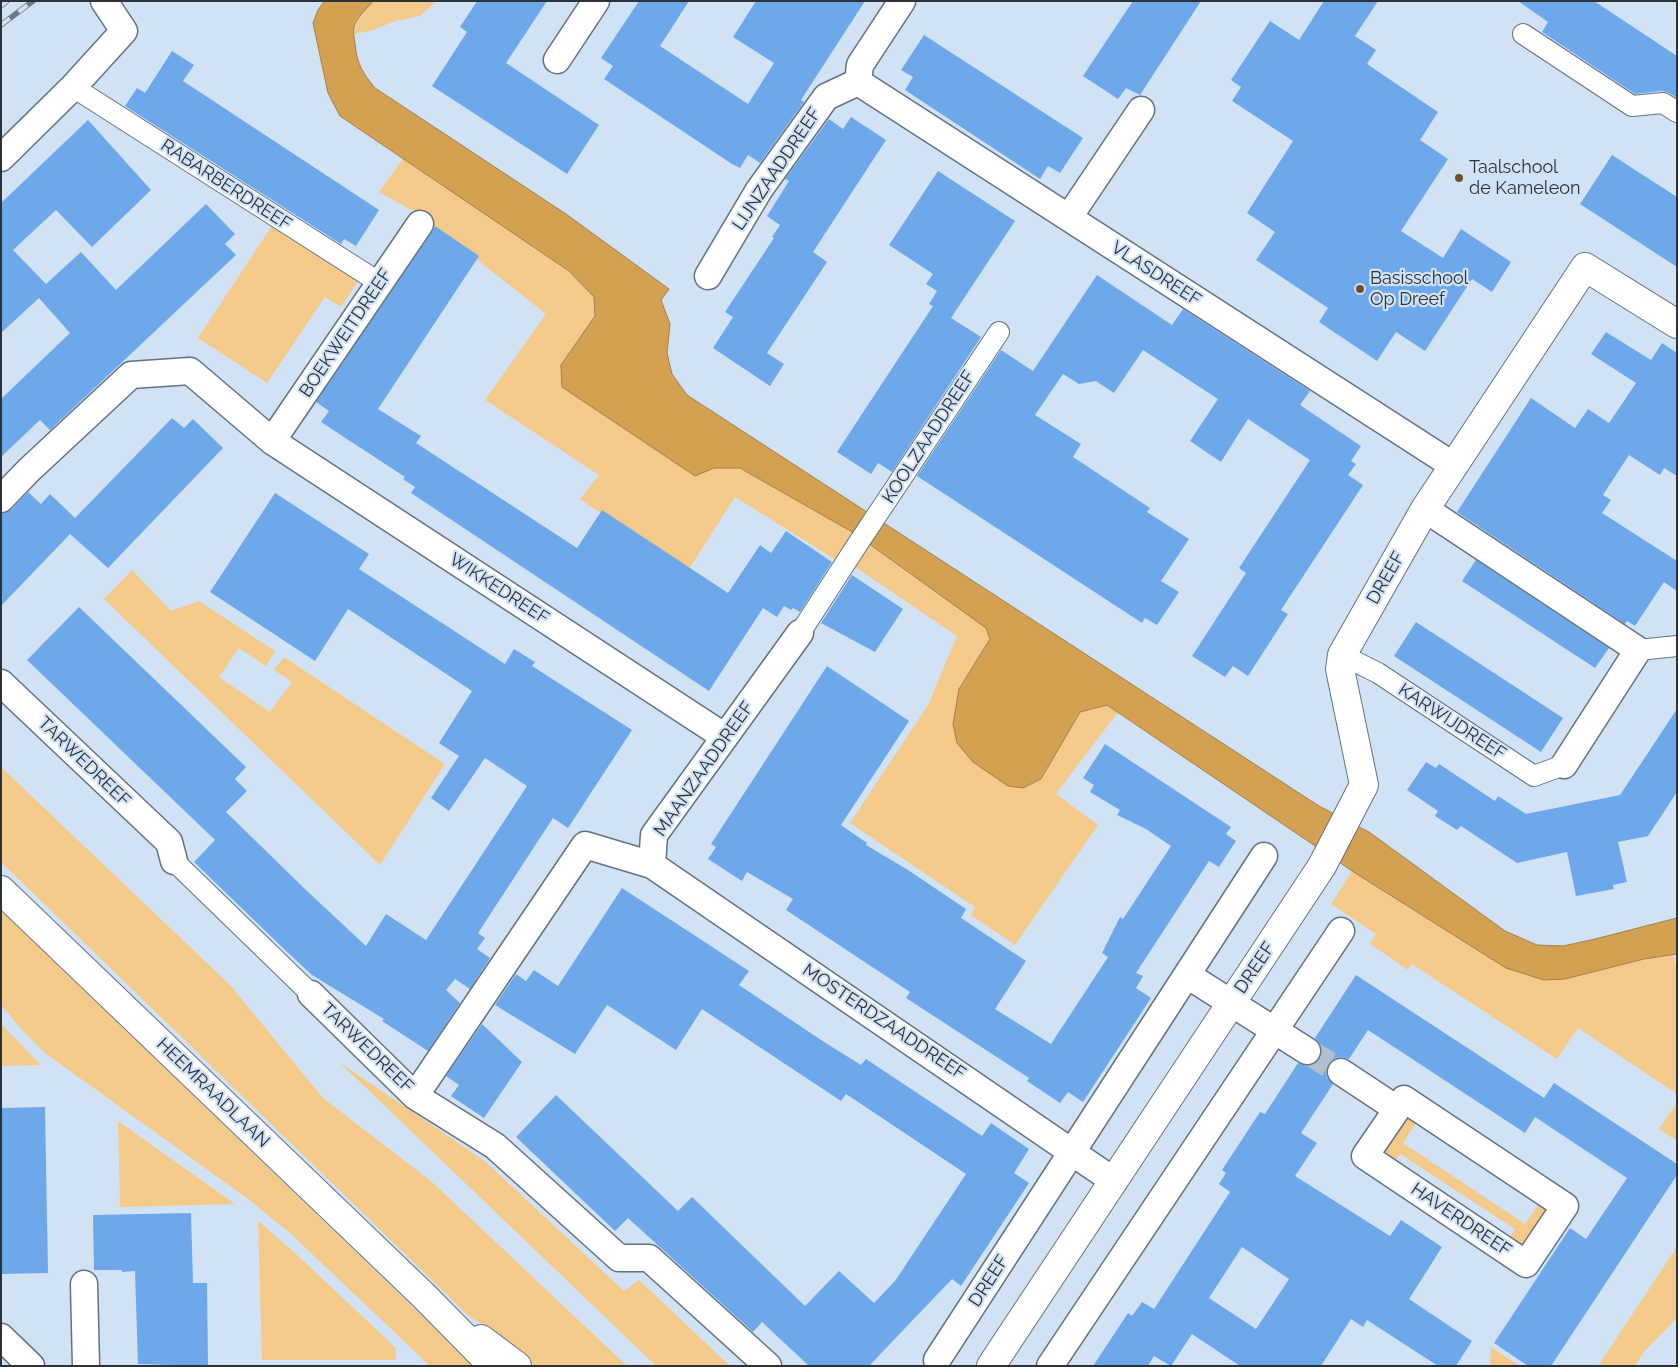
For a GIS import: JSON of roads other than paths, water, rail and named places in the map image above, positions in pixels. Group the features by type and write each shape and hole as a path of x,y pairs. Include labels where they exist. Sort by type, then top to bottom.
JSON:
{"street":[{"path":"1,158 72,87 124,31 104,1"},
{"path":"557,60 596,1"},
{"path":"858,82 860,65 902,1"},
{"path":"1523,34 1632,106 1663,103 1677,112"},
{"name":"VLASDREEF","path":"858,82 1454,466"},
{"name":"LIJNZAADDREEF","path":"708,276 759,190 826,97 858,82"},
{"name":"RABARBERDREEF","path":"72,87 380,283"},
{"path":"1069,217 1140,110"},
{"name":"BOEKWEITDREEF","path":"272,441 420,224"},
{"name":"DREEF","path":"990,1366 1322,866 1364,786 1340,669 1342,655 1425,510 1585,267 1677,324"},
{"name":"KOOLZAADDREEF","path":"858,542 884,506 999,332"},
{"name":"WIKKEDREEF","path":"1,499 29,470 131,375 190,371 272,441 726,737"},
{"path":"1425,510 1638,650 1677,646"},
{"name":"MAANZAADDREEF","path":"652,865 654,835 800,633 858,542"},
{"path":"1564,765 1638,650"},
{"name":"KARWIJDREEF","path":"1342,655 1378,673 1534,776 1564,765"},
{"name":"TARWEDREEF","path":"1,683 169,842 174,862 415,1096 494,1146 619,1258 649,1258 768,1366"},
{"path":"415,1096 585,845 652,865"},
{"name":"DREEF","path":"936,1364 1264,856"},
{"name":"MOSTERDZAADDREEF","path":"652,865 1073,1151 1114,1181"},
{"name":"HEEMRAADLAAN","path":"1,890 424,1296 493,1366"},
{"path":"1050,1366 1341,931"},
{"name":"DREEF","path":"1187,975 1232,1002"},
{"path":"1232,1002 1307,1051"},
{"path":"1341,1072 1397,1108"},
{"name":"HAVERDREEF","path":"1404,1098 1565,1206 1526,1264 1365,1156 1397,1108 1404,1098"},
{"path":"84,1284 86,1366"},
{"name":"HEEMRAADLAAN","path":"424,1296 517,1366"},
{"path":"1,1337 31,1366"}],"tunnel":[{"path":"1307,1051 1341,1072"}],"railway":[{"path":"1,6 7,1"},
{"path":"1,25 33,1"}],"place":[{"name":"Taalschool de Kameleon","path":"1459,178"},
{"name":"Basisschool Op Dreef","path":"1360,289"}]}
